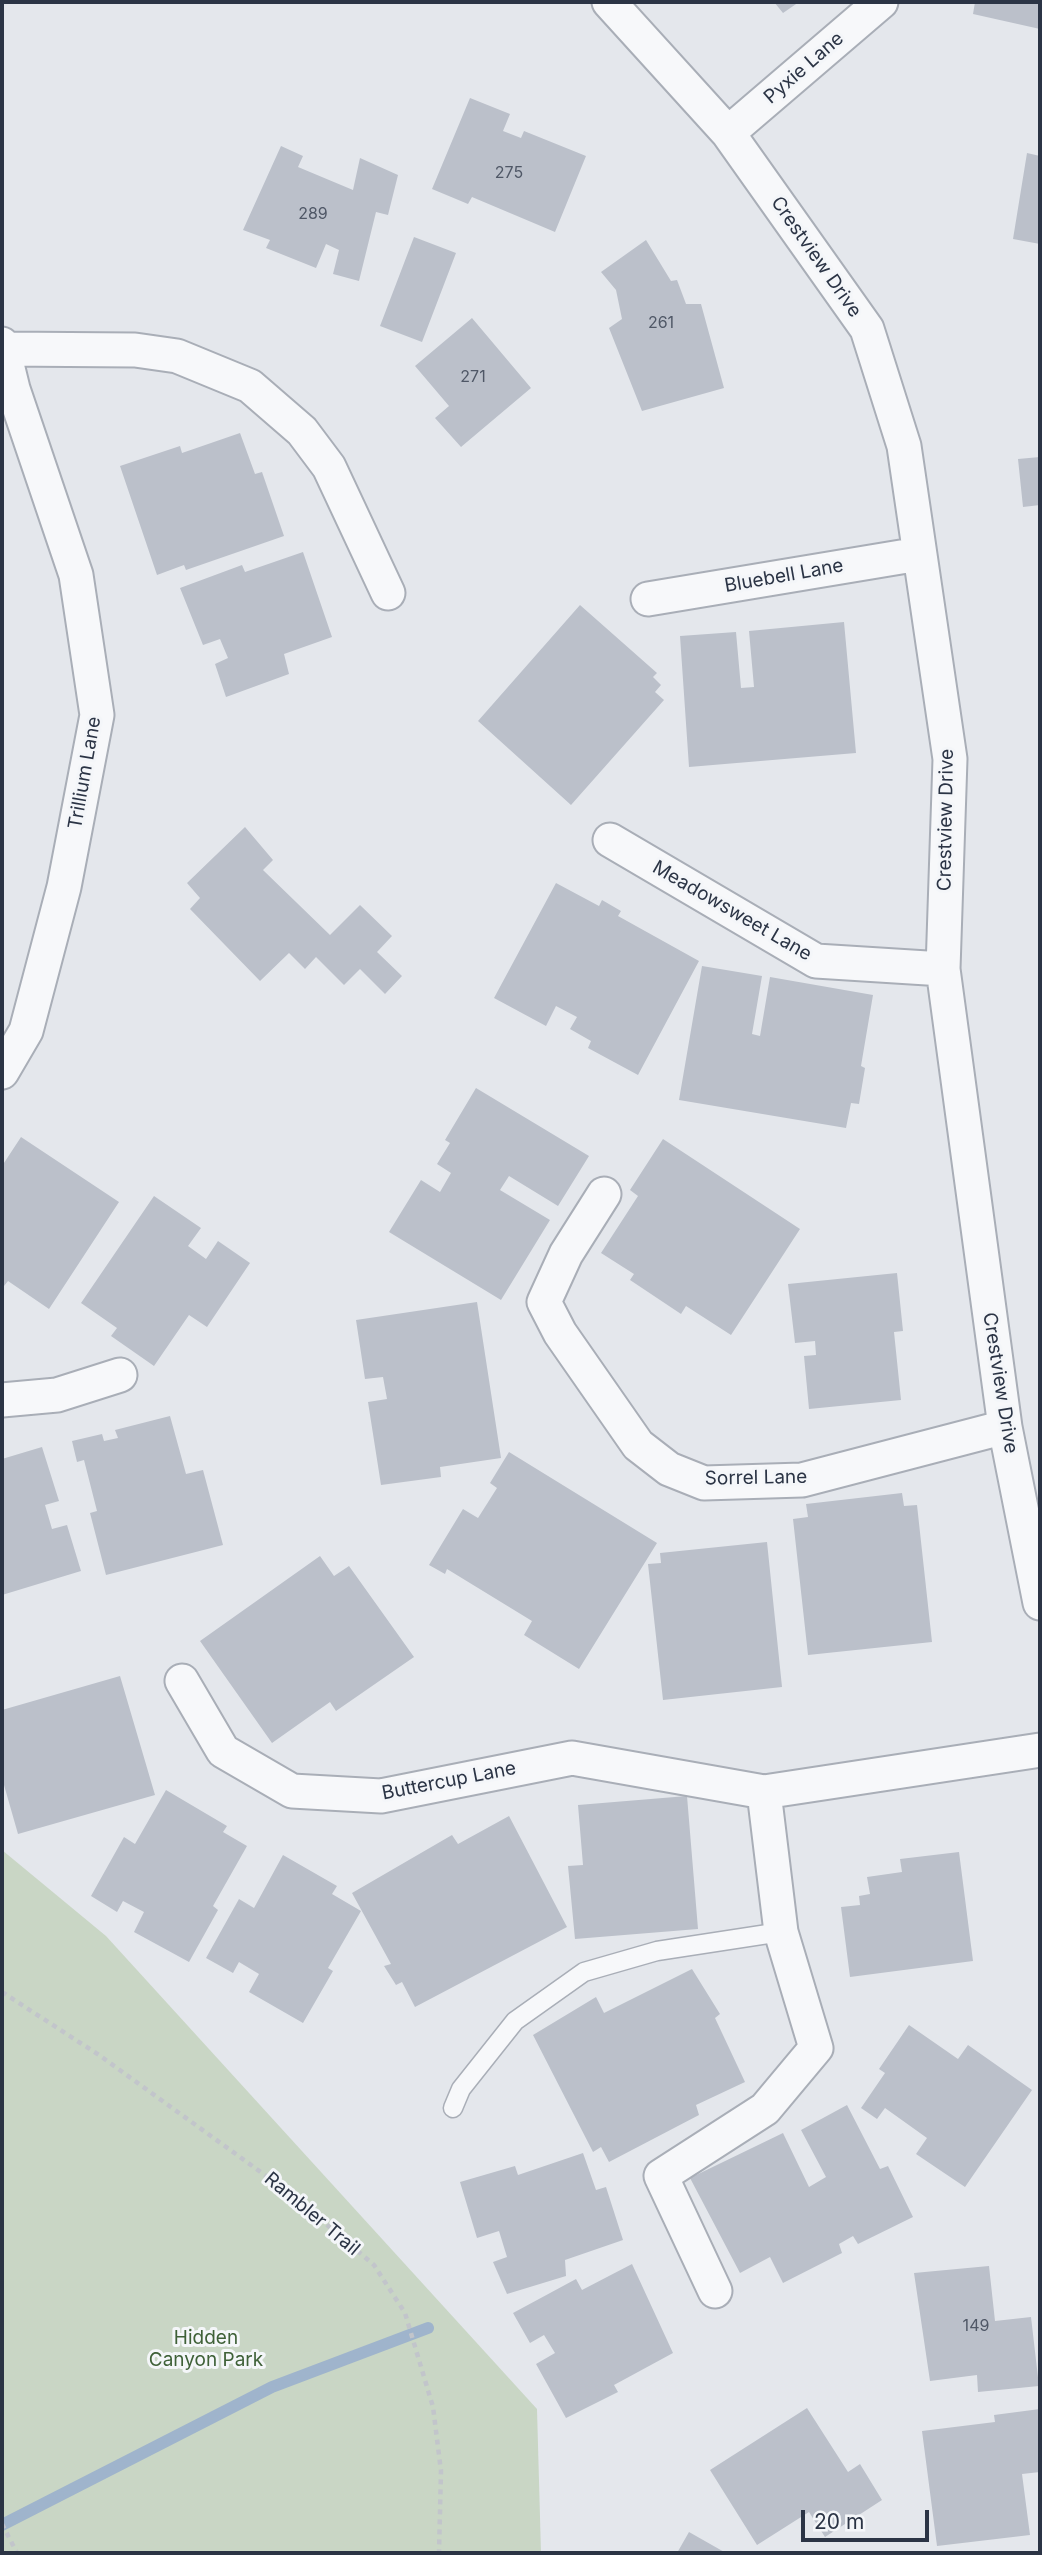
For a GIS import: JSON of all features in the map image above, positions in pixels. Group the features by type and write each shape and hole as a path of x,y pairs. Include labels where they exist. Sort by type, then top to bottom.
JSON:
{"street":[{"name":"Crestview Drive","path":"609,2 728,133 867,329 904,446 950,759 943,969 1005,1427 1040,1603"},
{"name":"Pyxie Lane","path":"728,133 881,2"},
{"name":"Trillium Lane","path":"2,1072 26,1031 64,887 97,715 76,575 7,389 2,346 135,350 167,355 250,386 302,431 329,467 388,593"},
{"name":"Bluebell Lane","path":"648,600 919,554"},
{"name":"Meadowsweet Lane","path":"610,840 816,961 943,969"},
{"name":"Sorrel Lane","path":"604,1194 566,1254 544,1302 560,1333 638,1445 669,1469 704,1483 802,1480 1005,1427"},
{"path":"2,1400 57,1395 120,1376"},
{"name":"Buttercup Lane","path":"182,1681 223,1751 292,1791 381,1796 572,1758 764,1792 1040,1750"},
{"path":"715,2291 661,2176 765,2109 817,2048 781,1932 764,1792"}],"lane":[{"path":"453,2108 461,2089 515,2021 584,1972 657,1951 781,1932"}],"path":[{"name":"Rambler Trail","path":"2,1992 99,2055 292,2194 374,2265 405,2313 433,2407 440,2471 439,2553"},
{"path":"2,2524 17,2553"}],"green space":[{"name":"Hidden Canyon Park","path":"2,1850 106,1936 537,2409 541,2553 2,2553"}],"building":[{"path":"774,2 799,2 783,13"},
{"path":"975,2 1040,2 1040,29 973,14"},
{"path":"470,98 510,114 503,131 521,138 524,131 586,156 555,232 472,197 468,204 432,189"},
{"path":"281,146 303,156 298,167 353,190 360,158 398,175 388,215 376,212 359,281 333,274 339,250 326,244 316,268 266,248 270,240 243,230"},
{"path":"1027,153 1040,156 1040,244 1013,239"},
{"path":"414,237 456,253 422,342 380,326"},
{"path":"646,240 671,281 677,280 686,304 701,304 724,388 642,411 609,328 622,319 616,290 601,272"},
{"path":"472,318 531,388 461,447 435,418 449,406 415,366"},
{"path":"240,433 255,474 262,472 284,536 186,570 184,565 157,575 120,466 180,446 182,453"},
{"path":"1040,457 1040,505 1023,507 1018,459"},
{"path":"303,552 332,637 284,654 289,674 226,697 215,664 228,658 220,639 203,645 180,588 242,565 245,572"},
{"path":"580,605 657,673 653,677 661,685 655,692 664,700 571,805 478,721"},
{"path":"844,622 856,753 689,767 680,636 736,632 741,688 754,687 749,631"},
{"path":"245,827 273,860 263,870 330,935 360,905 392,936 377,952 402,976 385,994 360,969 344,985 316,957 305,969 289,953 260,981 190,909 200,898 187,883"},
{"path":"556,883 599,906 602,900 621,911 618,916 699,961 638,1075 588,1048 591,1041 570,1029 577,1017 556,1006 546,1026 494,998"},
{"path":"702,966 762,976 752,1034 760,1036 770,977 873,995 861,1066 865,1068 859,1104 851,1103 846,1128 679,1100"},
{"path":"476,1088 589,1156 558,1206 509,1176 500,1190 550,1220 501,1300 389,1232 421,1180 440,1192 451,1173 437,1164 450,1143 445,1140"},
{"path":"21,1137 119,1202 49,1309 8,1281 4,1286 2,1284 2,1166"},
{"path":"663,1139 800,1229 731,1335 686,1306 681,1314 630,1280 634,1274 601,1253 638,1196 630,1190"},
{"path":"154,1196 201,1228 188,1246 206,1259 218,1241 250,1263 207,1327 189,1315 154,1366 111,1336 117,1328 81,1303"},
{"path":"897,1273 903,1331 894,1332 901,1400 809,1409 804,1356 816,1355 815,1341 795,1343 788,1284"},
{"path":"477,1302 501,1458 440,1467 441,1477 381,1485 368,1402 387,1399 383,1377 365,1379 356,1320"},
{"path":"170,1416 186,1474 203,1470 223,1545 106,1575 90,1513 97,1511 84,1460 77,1462 72,1441 102,1434 104,1441 118,1438 115,1430"},
{"path":"42,1447 59,1501 45,1505 52,1529 67,1525 81,1571 2,1595 2,1459"},
{"path":"509,1452 657,1543 579,1669 524,1635 532,1621 447,1569 445,1574 429,1565 463,1509 478,1518 497,1488 490,1483"},
{"path":"902,1493 904,1506 917,1505 932,1642 808,1655 793,1519 808,1517 806,1504"},
{"path":"767,1542 782,1687 663,1700 648,1564 661,1563 660,1553"},
{"path":"320,1556 334,1576 349,1566 414,1657 336,1711 330,1702 272,1743 200,1641"},
{"path":"120,1676 155,1795 18,1834 2,1778 2,1710"},
{"path":"166,1790 227,1826 223,1832 247,1846 213,1906 218,1910 189,1962 134,1932 144,1912 123,1901 117,1912 91,1896 124,1837 135,1844"},
{"path":"687,1796 698,1929 575,1939 568,1866 583,1865 578,1805"},
{"path":"509,1816 567,1927 415,2007 402,1982 396,1985 384,1966 391,1964 352,1893 452,1835 458,1844"},
{"path":"959,1852 973,1961 850,1977 841,1907 860,1905 859,1896 870,1894 867,1877 902,1872 900,1859"},
{"path":"283,1855 337,1886 332,1894 361,1911 328,1968 333,1971 303,2023 249,1992 259,1974 239,1962 233,1973 206,1958 239,1899 254,1908"},
{"path":"692,1969 720,2014 715,2018 745,2082 696,2105 699,2115 609,2162 601,2147 593,2152 533,2035 596,1997 604,2013"},
{"path":"909,2025 958,2059 968,2045 1032,2090 965,2187 916,2154 927,2138 885,2108 877,2119 861,2108 885,2073 879,2069"},
{"path":"847,2105 880,2169 888,2166 913,2217 858,2244 853,2236 839,2244 842,2253 783,2283 770,2257 740,2273 690,2178 783,2133 809,2187 826,2177 801,2130"},
{"path":"583,2153 596,2190 606,2187 623,2240 565,2260 566,2276 507,2294 493,2262 507,2257 499,2231 477,2238 460,2182 515,2166 518,2175"},
{"path":"632,2264 673,2353 614,2385 618,2392 566,2418 536,2364 555,2353 544,2335 530,2343 513,2313 576,2279 582,2290"},
{"path":"989,2266 995,2321 1031,2317 1039,2386 978,2392 977,2375 930,2381 914,2273"},
{"path":"807,2408 848,2472 860,2464 882,2500 825,2537 809,2512 757,2545 710,2470"},
{"path":"1040,2409 1040,2472 1022,2474 1030,2535 937,2546 922,2431 995,2422 994,2415"},
{"path":"689,2532 726,2553 677,2553"}],"waterway":[{"path":"2,2525 272,2387 428,2328"}]}
